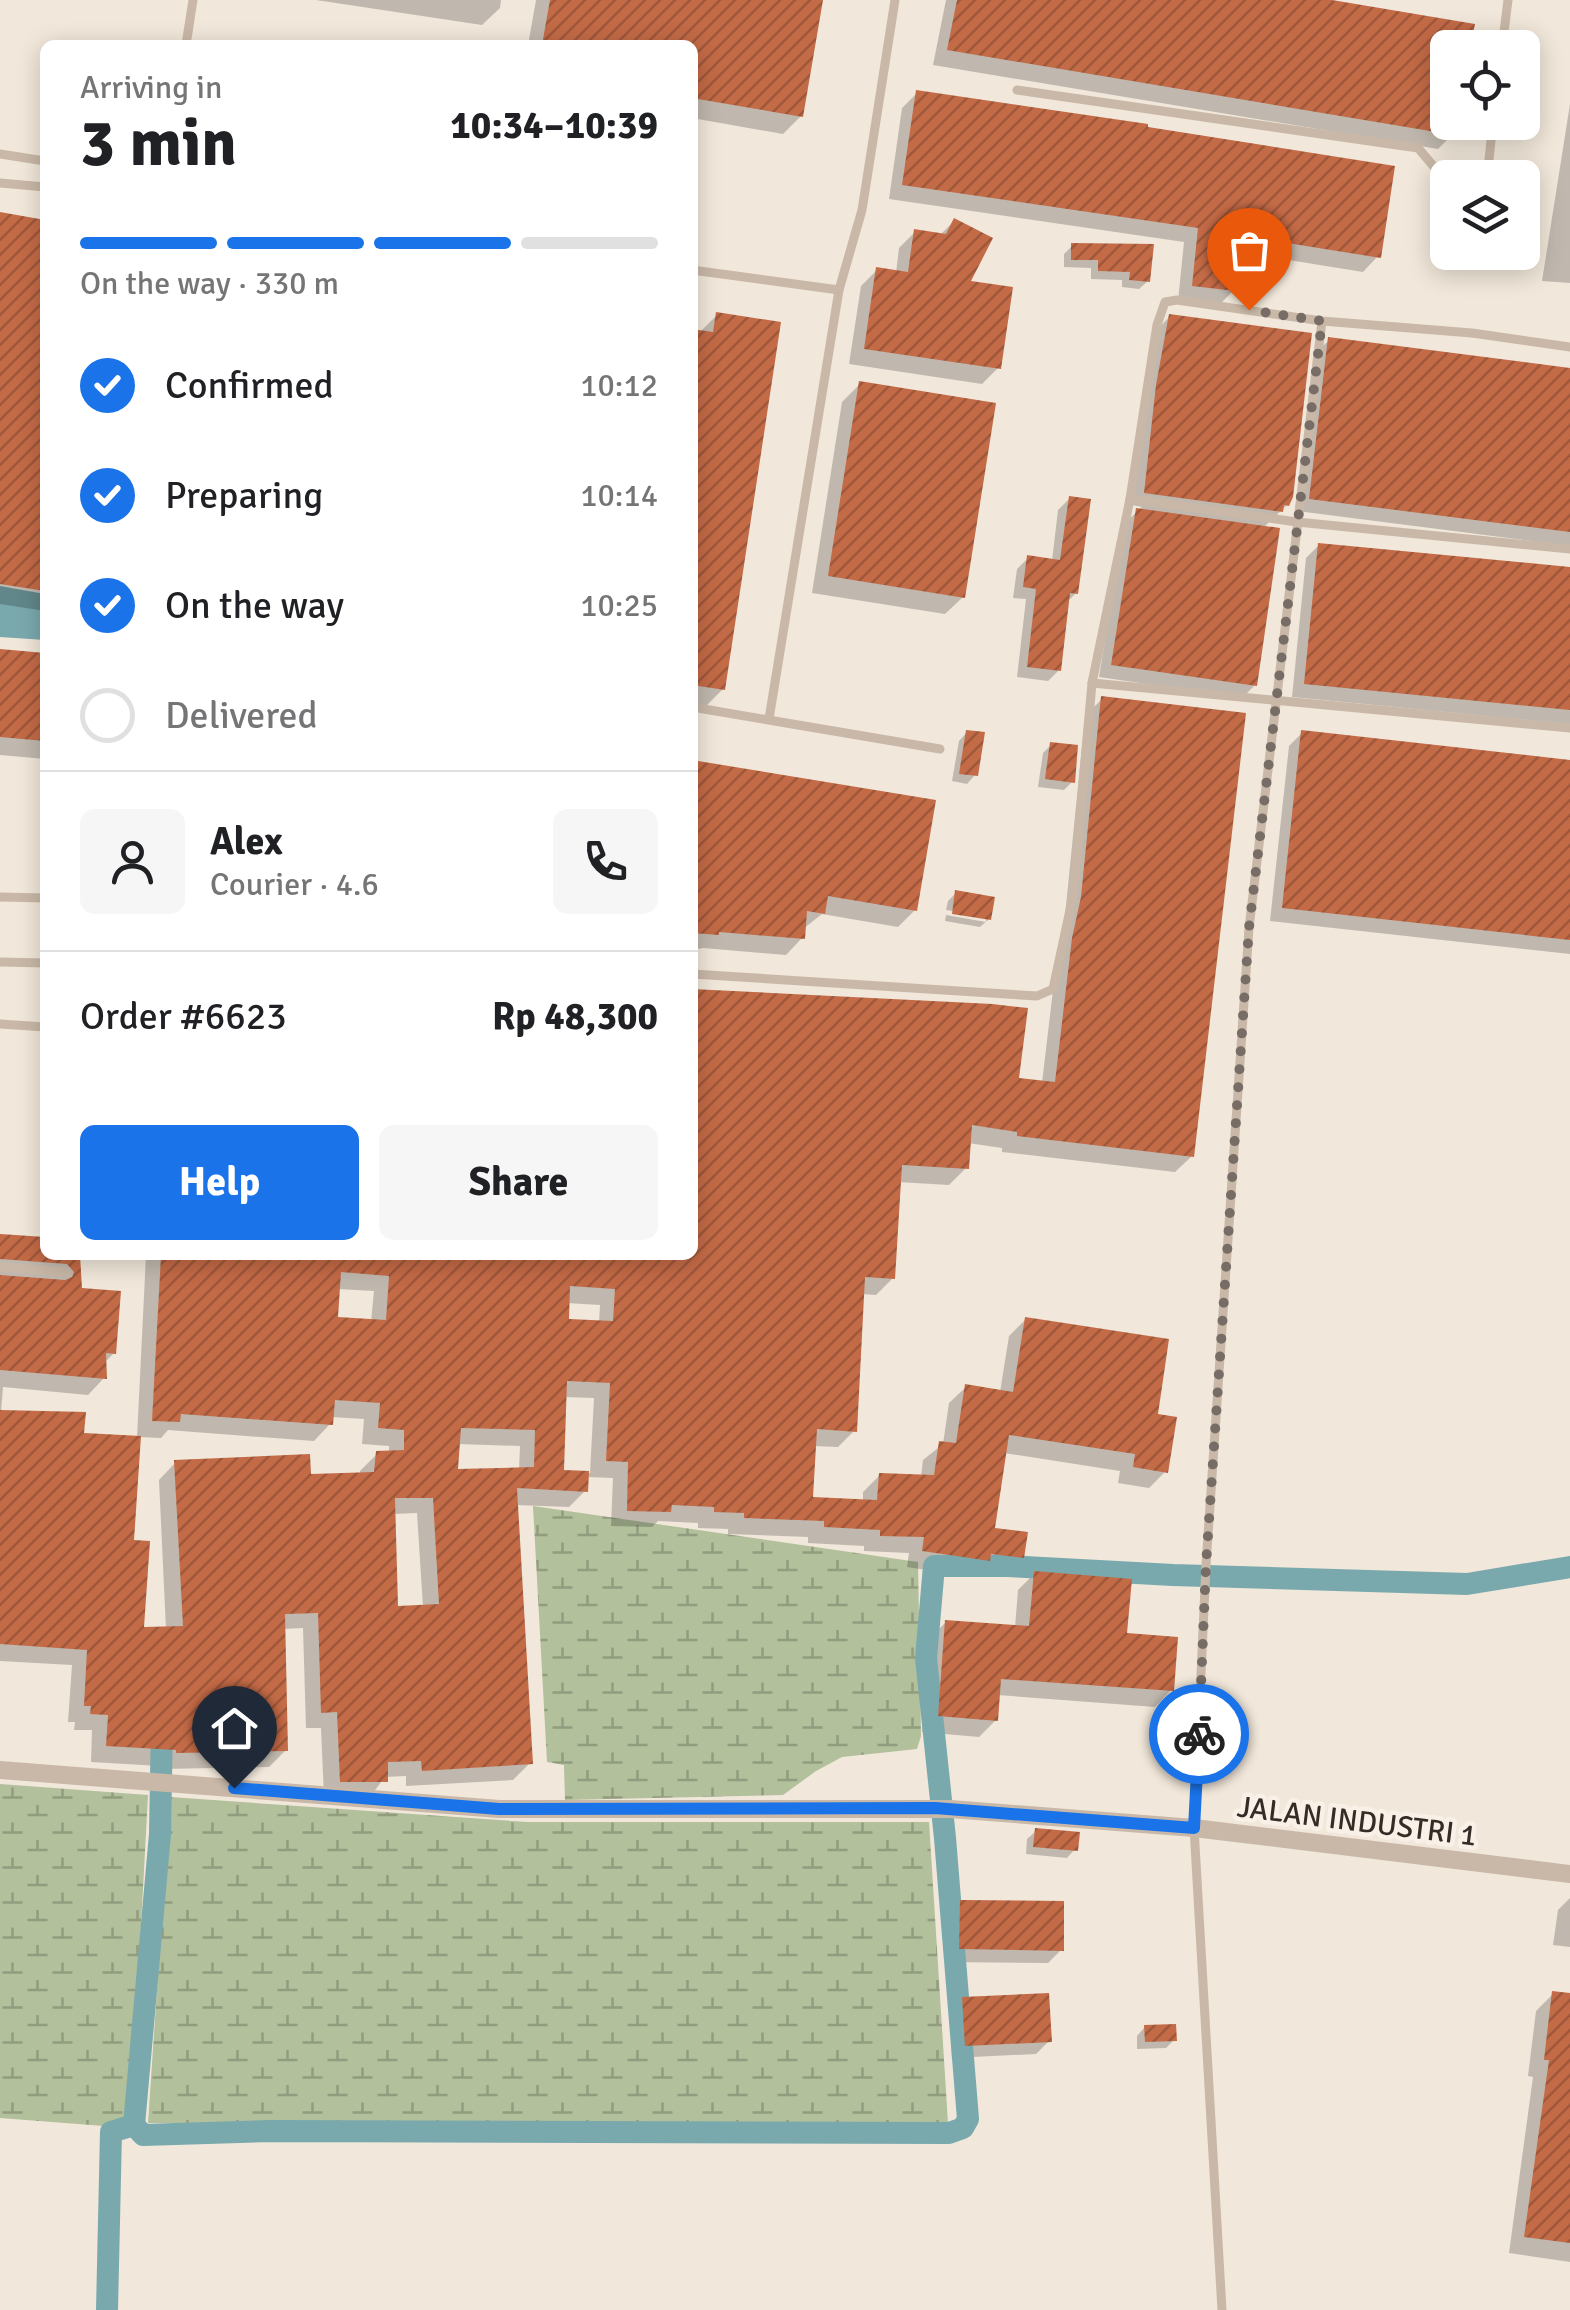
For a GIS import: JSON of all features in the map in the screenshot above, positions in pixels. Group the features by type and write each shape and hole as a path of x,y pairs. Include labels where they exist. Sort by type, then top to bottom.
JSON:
{"street":[{"name":"JALAN INDUSTRI 1","path":"0,1770 499,1809 942,1809 1194,1828 1570,1874"}],"lane":[{"path":"187,40 192,0"},
{"path":"769,719 840,290 862,210 895,0"},
{"path":"1504,30 1508,0"},
{"path":"1017,90 1418,148 1430,162"},
{"path":"0,154 40,160"},
{"path":"0,183 40,187"},
{"path":"698,271 840,290"},
{"path":"698,974 1037,996 1053,988 1073,896 1092,683 1130,499 1157,325 1165,302 1177,300 1322,321 1570,347"},
{"path":"1222,2310 1194,1828 1206,1565 1249,928 1322,321"},
{"path":"1130,499 1297,522 1570,549"},
{"path":"1092,683 1570,728"},
{"path":"698,709 940,749"},
{"path":"0,897 40,898"},
{"path":"0,962 40,963"},
{"path":"0,1024 40,1027"},
{"path":"0,1267 66,1272"}],"green space":[{"path":"533,1506 918,1562 921,1736 917,1749 842,1757 783,1795 565,1800 564,1765 547,1762"},
{"path":"0,1784 148,1795 137,2001 125,2122 104,2126 0,2118"},
{"path":"170,1797 527,1822 929,1822 948,2123 148,2123"}],"water":[{"path":"0,586 40,593 40,640 0,637"}],"building":[{"path":"550,0 823,0 803,117 698,99 698,40 543,40"},
{"path":"957,0 1332,0 1475,24 1474,30 1430,30 1430,131 947,50"},
{"path":"916,90 1395,166 1381,258 1243,236 1236,291 1192,286 1198,228 902,185"},
{"path":"0,212 40,219 40,590 0,584"},
{"path":"954,218 993,238 971,281 1013,287 1001,369 864,349 876,267 908,272 914,229 946,234"},
{"path":"1071,243 1154,244 1150,282 1129,280 1130,272 1098,271 1098,260 1071,260"},
{"path":"716,312 781,322 725,690 698,686 698,330 713,332"},
{"path":"1169,314 1312,333 1293,497 1289,506 1284,505 1283,512 1144,493 1156,385"},
{"path":"1328,337 1570,368 1570,532 1309,499"},
{"path":"859,381 996,403 965,598 828,576"},
{"path":"1069,496 1091,499 1078,594 1070,593 1061,671 1027,667 1036,589 1023,587 1027,555 1060,560"},
{"path":"1136,508 1280,528 1257,686 1111,665"},
{"path":"1318,543 1570,567 1570,710 1304,684"},
{"path":"0,649 40,653 40,741 0,737"},
{"path":"1101,696 1246,713 1194,1157 1017,1136 1017,1132 972,1125 969,1169 902,1165 895,1279 865,1277 857,1432 817,1429 813,1497 877,1500 879,1473 934,1475 939,1441 956,1443 965,1384 1013,1392 1025,1317 1169,1339 1158,1414 1177,1417 1168,1473 1133,1467 1135,1454 1009,1435 995,1528 1028,1532 1024,1558 991,1554 990,1561 922,1551 924,1537 880,1536 880,1530 824,1527 824,1521 744,1518 744,1513 714,1512 714,1507 672,1505 671,1512 627,1511 628,1462 606,1461 610,1383 567,1381 564,1470 589,1471 588,1492 517,1488 533,1764 422,1771 421,1761 388,1762 388,1782 340,1782 337,1712 321,1713 318,1613 285,1614 288,1751 176,1753 106,1746 108,1715 90,1714 91,1706 84,1706 87,1650 0,1644 0,1410 86,1412 84,1433 141,1436 134,1540 150,1541 144,1627 183,1626 174,1460 310,1454 311,1474 374,1472 376,1451 404,1450 404,1430 378,1428 380,1403 335,1400 333,1425 181,1414 180,1422 152,1421 161,1260 698,1260 698,989 1028,1008 1019,1078 1055,1082 1072,938 1081,897","holes":["341,1272 389,1276 386,1320 338,1317","570,1286 615,1289 613,1321 569,1319","461,1428 535,1430 534,1467 458,1469","395,1498 433,1498 439,1604 398,1606"]},
{"path":"966,730 985,732 978,776 959,774"},
{"path":"1301,730 1570,760 1570,940 1282,908"},
{"path":"1050,742 1078,745 1075,783 1045,779"},
{"path":"698,761 936,800 917,911 828,896 825,914 807,911 805,939 698,933"},
{"path":"955,890 995,897 991,920 952,914"},
{"path":"0,1234 40,1237 40,1260 80,1260 82,1288 121,1291 116,1354 106,1353 107,1379 0,1370 0,1275 65,1280 74,1272 67,1264 0,1259"},
{"path":"1034,1571 1132,1579 1127,1633 1178,1637 1174,1691 1001,1679 998,1721 938,1716 945,1620 1029,1626"},
{"path":"1035,1828 1080,1832 1078,1851 1033,1847"},
{"path":"960,1900 1064,1901 1064,1951 959,1949"},
{"path":"1552,1991 1570,1993 1570,2243 1524,2237 1549,2060 1544,2060"},
{"path":"1049,1993 1052,2042 965,2046 962,1997"},
{"path":"1176,2024 1177,2041 1145,2042 1144,2025"}],"waterway":[{"path":"134,2125 143,2135 270,2131 949,2133 963,2128 968,2119 926,1658 934,1566 1467,1584 1570,1567"},
{"path":"107,2310 111,2132 134,2125 160,1834 162,1722"}],"way so far":[{"path":"1199,1734 1206,1565 1249,928 1322,321 1249,310"}],"route":[{"path":"234,1788 499,1809 935,1808 1194,1828 1199,1734"}]}
